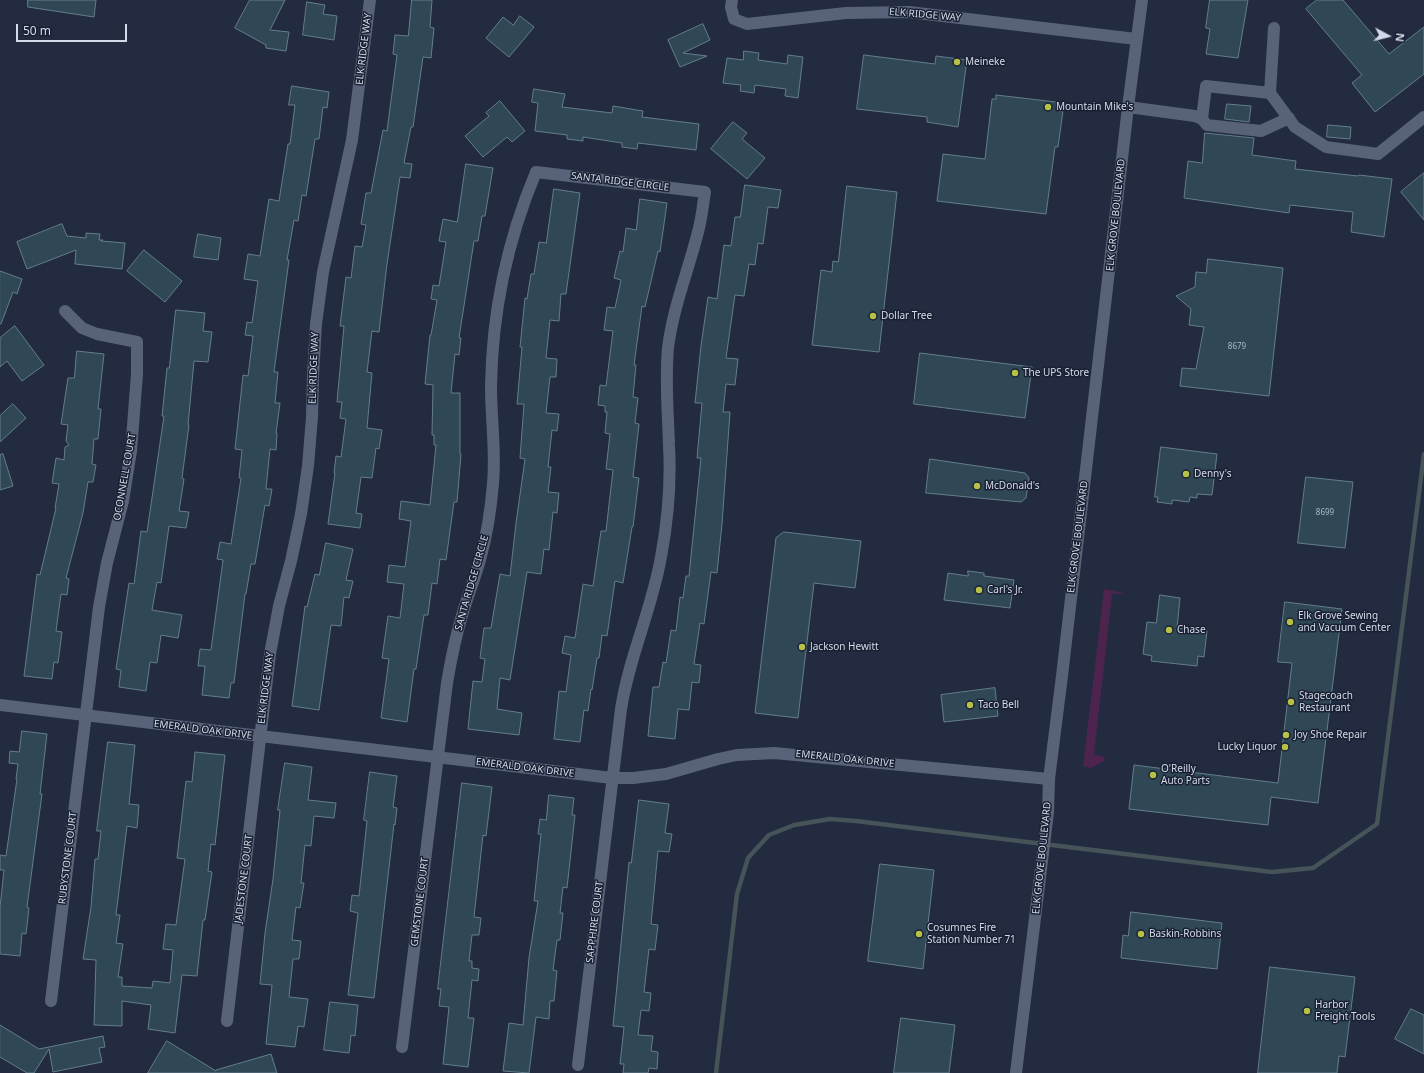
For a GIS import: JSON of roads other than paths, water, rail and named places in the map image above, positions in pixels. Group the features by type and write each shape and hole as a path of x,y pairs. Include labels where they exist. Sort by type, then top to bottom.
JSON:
{"street":[{"name":"ELK RIDGE WAY","path":"260,737 274,628 291,561 303,500 309,459 316,324 320,294 333,221 352,140 370,0"},
{"name":"ELK RIDGE WAY","path":"732,0 731,7 734,19 747,24 846,13 909,12 1136,39"},
{"name":"ELK GROVE BOULEVARD","path":"1016,1073 1039,891 1048,812 1049,779 1136,39 1142,0"},
{"path":"1274,28 1270,93 1296,127 1326,147 1378,154 1424,117"},
{"path":"1202,119 1206,86 1270,93"},
{"path":"1128,107 1195,116 1202,119 1207,125 1261,131 1289,118"},
{"name":"SANTA RIDGE CIRCLE","path":"437,758 447,683 454,647 463,612 480,560 489,521 494,482 494,442 491,388 492,351 502,278 516,224 536,172 705,192 699,227 674,313 668,348 666,384 670,446 669,483 661,557 653,593 631,662 623,693 612,778"},
{"name":"OCONNELL COURT","path":"65,311 82,328 97,334 137,342 137,374 131,451 123,501 107,563 99,607 85,715"},
{"name":"EMERALD OAK DRIVE","path":"0,705 612,778 633,778 666,774 737,755 774,753 1049,779"},
{"name":"RUBYSTONE COURT","path":"51,1001 85,715"},
{"name":"JADESTONE COURT","path":"227,1021 260,737"},
{"name":"GEMSTONE COURT","path":"402,1047 437,758"},
{"name":"SAPPHIRE COURT","path":"578,1065 612,778"}],"waterway":[{"path":"716,1073 737,894 748,858 769,835 794,825 830,819 856,821 1272,872 1313,868 1377,824 1424,454"}],"place":[{"name":"Meineke","path":"957,62"},
{"name":"Mountain Mike's","path":"1048,107"},
{"name":"Dollar Tree","path":"873,316"},
{"name":"The UPS Store","path":"1015,373"},
{"name":"Denny's","path":"1186,474"},
{"name":"McDonald's","path":"977,486"},
{"name":"Carl's Jr.","path":"979,590"},
{"name":"Elk Grove Sewing and Vacuum Center","path":"1290,622"},
{"name":"Chase","path":"1169,630"},
{"name":"Jackson Hewitt","path":"802,647"},
{"name":"Stagecoach Restaurant","path":"1291,702"},
{"name":"Taco Bell","path":"970,705"},
{"name":"Joy Shoe Repair","path":"1286,735"},
{"name":"Lucky Liquor","path":"1285,747"},
{"name":"O'Reilly Auto Parts","path":"1153,775"},
{"name":"Cosumnes Fire Station Number 71","path":"919,934"},
{"name":"Baskin-Robbins","path":"1141,934"},
{"name":"Harbor Freight Tools","path":"1307,1011"}]}
